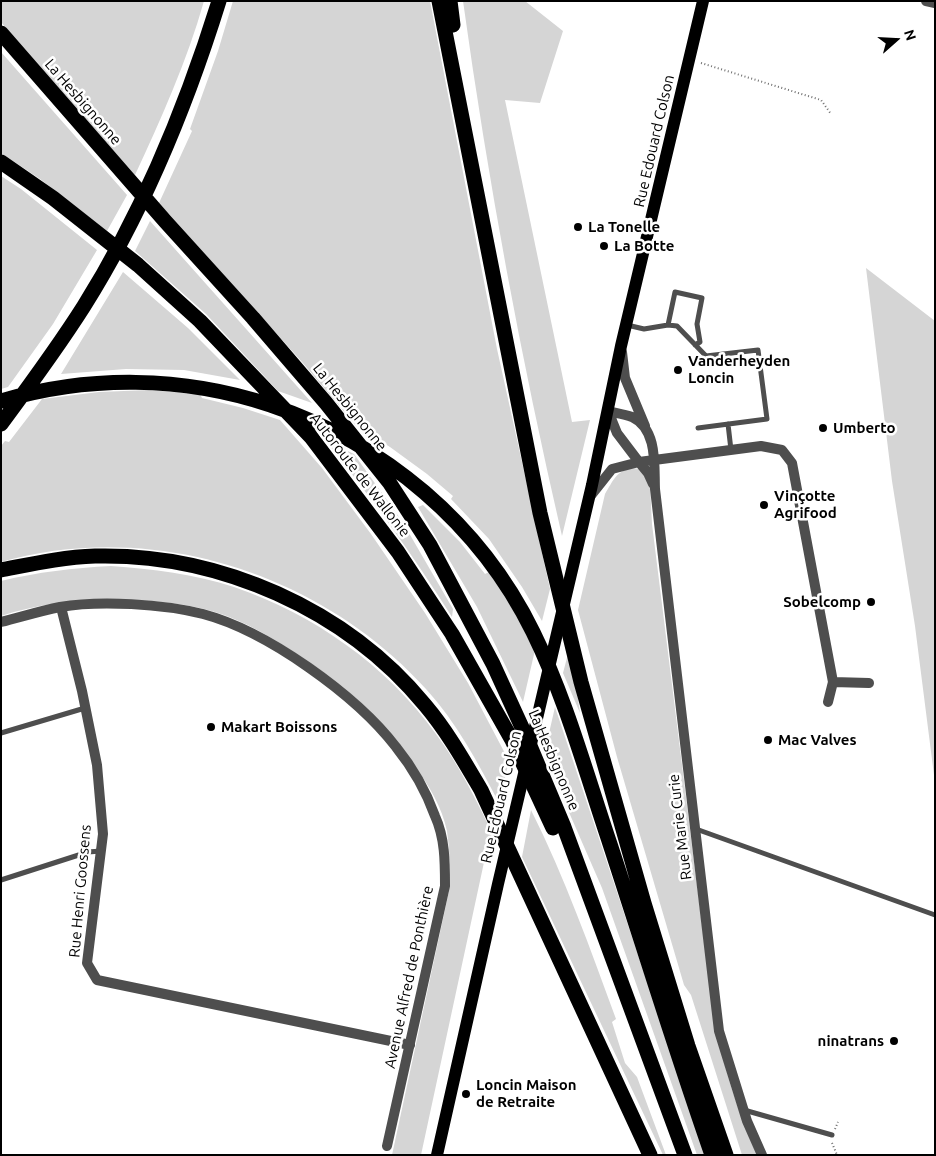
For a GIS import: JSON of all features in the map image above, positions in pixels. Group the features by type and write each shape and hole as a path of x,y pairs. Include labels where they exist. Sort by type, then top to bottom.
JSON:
{"highway":[{"path":"1,424 62,340 115,252 173,131 202,56 219,1"},
{"path":"439,1 540,513 580,682 644,903 688,1046 726,1155"},
{"path":"450,1 472,168"},
{"name":"La Hesbignonne","path":"1,33 165,221 253,318 314,389 388,482 430,545 493,664 564,827 577,865"},
{"name":"Autoroute de Wallonie","path":"1,162 53,198 138,265 200,321 311,437 398,552 452,634 512,740 554,830 577,865"},
{"path":"1,401 22,394 78,385 154,382 193,386 256,400 290,412 363,446 430,496 460,525 507,586 533,632 562,700 675,1049 712,1155"},
{"path":"1,570 94,556 132,557 197,567 271,590 331,623 363,645 394,671 425,705 454,744 481,790 650,1155"},
{"path":"577,865 685,1155"}],"main road":[{"name":"Rue Edouard Colson","path":"437,1155 703,1"}],"street":[{"path":"926,1 935,3"},
{"name":"Rue Marie Curie","path":"622,346 626,378 649,434 654,459 655,489 719,1031 744,1110 762,1155"},
{"path":"608,411 633,418 649,434"},
{"path":"608,411 616,433 648,473 655,489"},
{"path":"588,498 612,469 639,462 761,446 782,450 792,463 834,682 828,702"},
{"name":"Avenue Alfred de Ponthière","path":"1,622 61,607 108,604 154,606 203,614 243,630 283,650 330,683 367,714 396,746 418,778 436,817 444,850 445,886 386,1150"},
{"name":"Rue Henri Goossens","path":"61,607 97,765 103,834 87,963 97,980 410,1045"},
{"path":"834,682 869,684"}],"lane":[{"path":"668,325 675,292 702,298 697,324 700,342 695,345"},
{"path":"627,325 644,330 668,325 677,326 706,356 758,350 767,419 698,428"},
{"path":"728,424 731,450"},
{"path":"1,733 85,708"},
{"path":"696,829 935,915"},
{"path":"1,880 88,852 101,851"},
{"path":"744,1110 832,1135"}],"path":[{"path":"690,60 745,75 821,100 831,114"}],"shaded area":[{"path":"1,1 204,1 182,68 135,175 34,62 1,22"},
{"path":"233,1 430,1 497,349 550,589 542,621 522,587 489,539 451,499 453,496 390,447 356,426 302,362 159,203 192,131 190,129 218,51"},
{"path":"463,1 525,1 563,31 540,103 505,100 572,422 590,420 562,536 506,270 483,136"},
{"path":"1,52 127,195 107,231 40,179 1,153"},
{"path":"1,176 21,189 97,250 53,324 8,387 1,389"},
{"path":"150,221 312,403 278,391 206,314 135,251"},
{"path":"866,268 935,321 935,783 915,626 892,481"},
{"path":"123,272 188,328 240,380 184,370 126,369 61,374"},
{"path":"149,390 200,394 202,398 243,408 280,420 322,468 371,534 425,613 468,683 509,761 499,803 457,729 426,689 384,648 337,614 285,587 231,566 174,553 116,547 58,550 1,562 1,446 5,441 9,442 42,399 99,392"},
{"path":"325,440 354,454 402,521 453,609 452,617 391,527"},
{"path":"632,468 641,469 650,484 652,524 714,1022 732,1090 757,1155 742,1155 691,995 684,985 617,757 578,610 605,494 619,474"},
{"path":"423,505 460,542 485,574 489,572 515,613 535,650 523,702 477,607 418,507"},
{"path":"111,566 173,573 219,582 293,612 347,645 395,686 436,734 460,770 492,833 486,853 421,1155 392,1155 449,891 447,831 434,797 402,748 374,715 359,701 308,661 238,620 216,612 180,604 129,600 76,601 49,604 1,616 1,581 56,571"},
{"path":"568,654 574,672 580,713 563,673"},
{"path":"555,707 705,1155 697,1155 602,888 544,755"},
{"path":"531,810 555,861 616,1019 612,1022 625,1063 637,1077 666,1155 663,1155 522,857"}],"place":[{"name":"La Tonelle","path":"578,227"},
{"name":"La Botte","path":"604,246"},
{"name":"Vanderheyden Loncin","path":"678,370"},
{"name":"Umberto","path":"823,428"},
{"name":"Vinçotte Agrifood","path":"764,505"},
{"name":"Sobelcomp","path":"871,602"},
{"name":"Makart Boissons","path":"211,727"},
{"name":"Mac Valves","path":"768,740"},
{"name":"ninatrans","path":"894,1041"},
{"name":"Loncin Maison de Retraite","path":"466,1094"}]}
